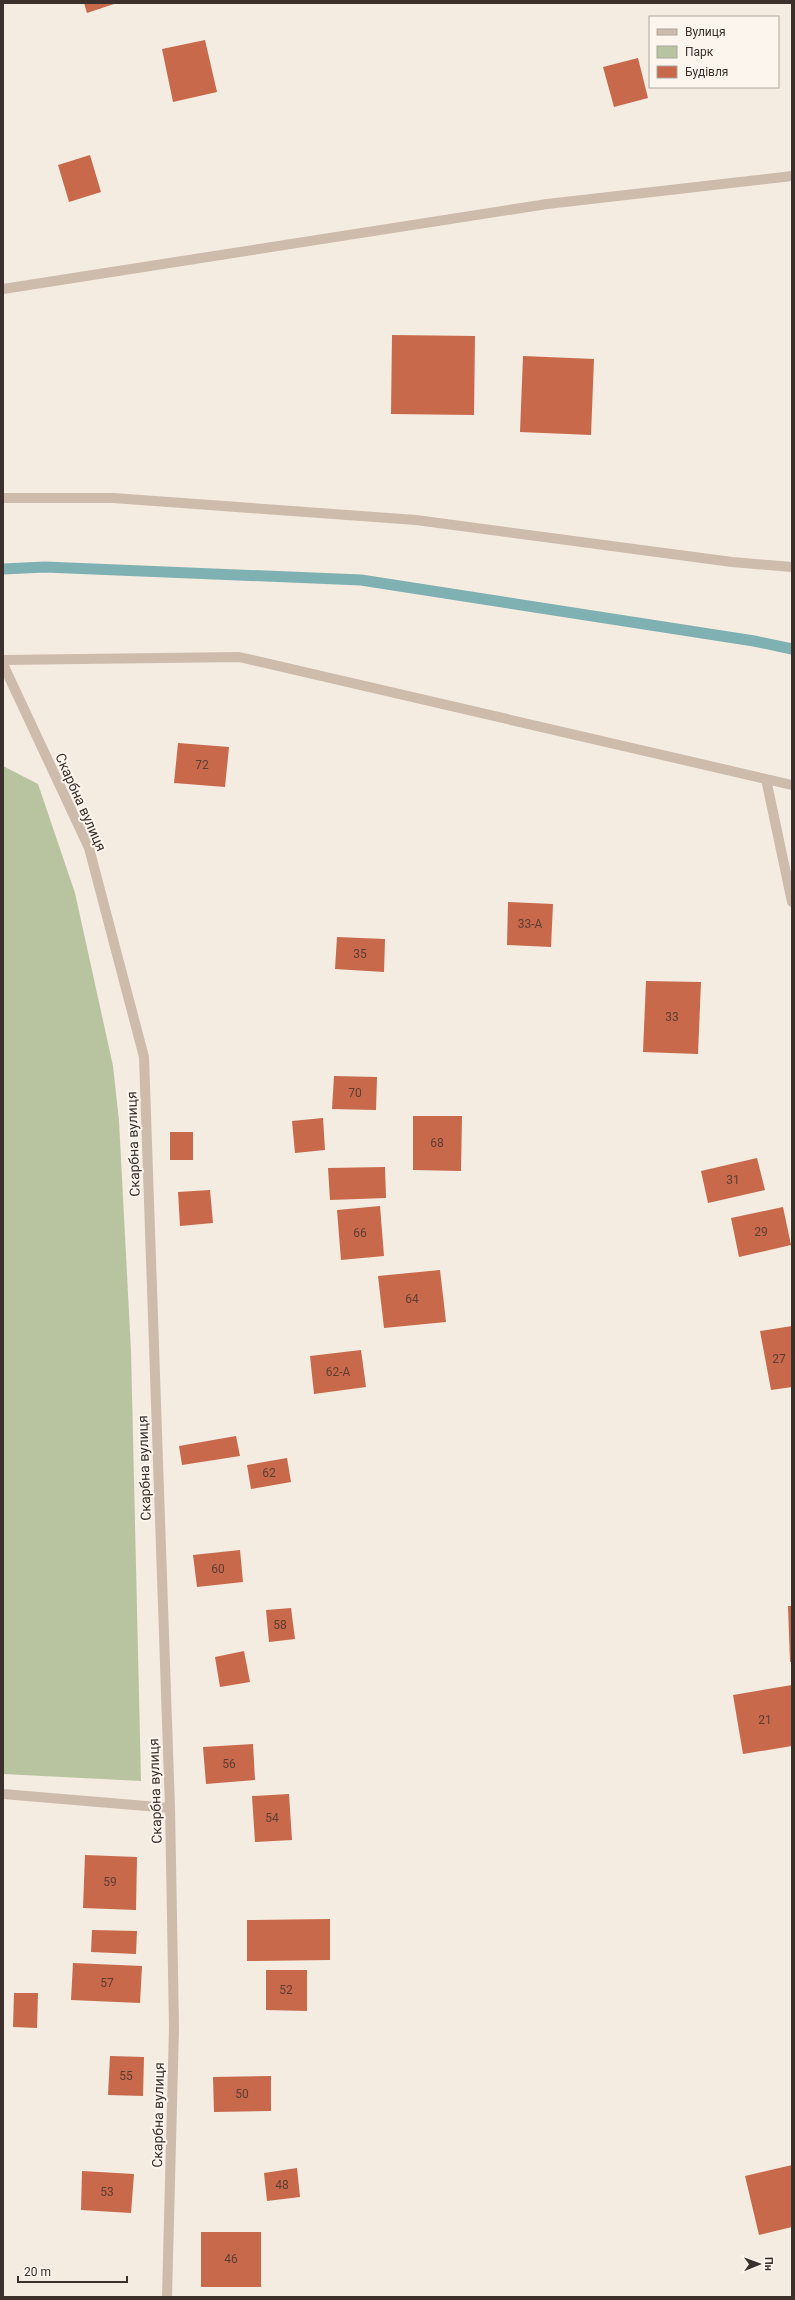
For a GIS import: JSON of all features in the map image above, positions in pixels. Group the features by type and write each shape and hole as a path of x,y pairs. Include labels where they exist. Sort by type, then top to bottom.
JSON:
{"street":[{"path":"3,289 547,204 792,176"},
{"path":"3,498 114,498 416,520 732,562 792,566"},
{"path":"3,660 239,657 792,785"},
{"name":"Скарбна вулиця","path":"3,664 89,848 144,1057 170,1808 174,2027 167,2297"},
{"path":"766,779 792,902"},
{"path":"3,1794 170,1808"}],"green space":[{"path":"3,766 38,784 75,893 113,1066 119,1121 131,1351 141,1781 3,1774"}],"building":[{"path":"84,3 117,3 87,13"},
{"path":"205,40 217,92 173,102 162,49"},
{"path":"638,58 648,98 614,107 603,67"},
{"path":"90,155 101,192 69,202 58,165"},
{"path":"392,335 475,336 474,415 391,414"},
{"path":"523,356 594,359 591,435 520,432"},
{"path":"178,743 229,747 225,787 174,783"},
{"path":"508,902 553,904 551,947 507,945"},
{"path":"337,937 385,939 384,972 335,969"},
{"path":"646,981 701,982 698,1054 643,1052"},
{"path":"334,1076 377,1077 376,1110 332,1109"},
{"path":"413,1116 462,1116 461,1171 413,1170"},
{"path":"323,1118 325,1150 295,1153 292,1121"},
{"path":"170,1132 193,1132 193,1160 170,1160"},
{"path":"757,1158 765,1190 708,1203 701,1171"},
{"path":"385,1167 386,1198 330,1200 328,1168"},
{"path":"210,1190 213,1223 180,1226 178,1192"},
{"path":"380,1206 384,1256 341,1260 337,1210"},
{"path":"783,1207 791,1245 739,1257 731,1218"},
{"path":"440,1270 446,1322 384,1328 378,1276"},
{"path":"792,1326 792,1387 771,1390 760,1331"},
{"path":"361,1350 366,1387 314,1394 310,1356"},
{"path":"236,1436 240,1456 182,1465 179,1446"},
{"path":"287,1458 291,1482 251,1489 247,1465"},
{"path":"240,1550 243,1582 197,1587 193,1555"},
{"path":"788,1606 792,1606 792,1662 790,1662"},
{"path":"291,1608 295,1639 269,1642 266,1610"},
{"path":"244,1651 250,1682 220,1687 215,1657"},
{"path":"792,1685 792,1746 743,1754 733,1695"},
{"path":"253,1744 255,1780 206,1784 203,1747"},
{"path":"289,1794 292,1840 255,1842 252,1796"},
{"path":"85,1855 137,1857 136,1910 83,1908"},
{"path":"330,1919 330,1960 247,1961 247,1920"},
{"path":"92,1930 137,1931 136,1954 91,1952"},
{"path":"73,1963 142,1966 140,2003 71,2000"},
{"path":"266,1970 307,1970 307,2011 266,2010"},
{"path":"14,1993 38,1993 37,2028 13,2027"},
{"path":"110,2056 144,2057 143,2096 108,2095"},
{"path":"271,2076 271,2111 214,2112 213,2077"},
{"path":"792,2165 792,2227 759,2235 745,2176"},
{"path":"297,2168 300,2197 267,2201 264,2173"},
{"path":"82,2171 134,2174 131,2213 81,2210"},
{"path":"201,2232 261,2232 261,2287 201,2287"}],"waterway":[{"path":"3,569 45,567 361,580 754,641 792,649"}]}
